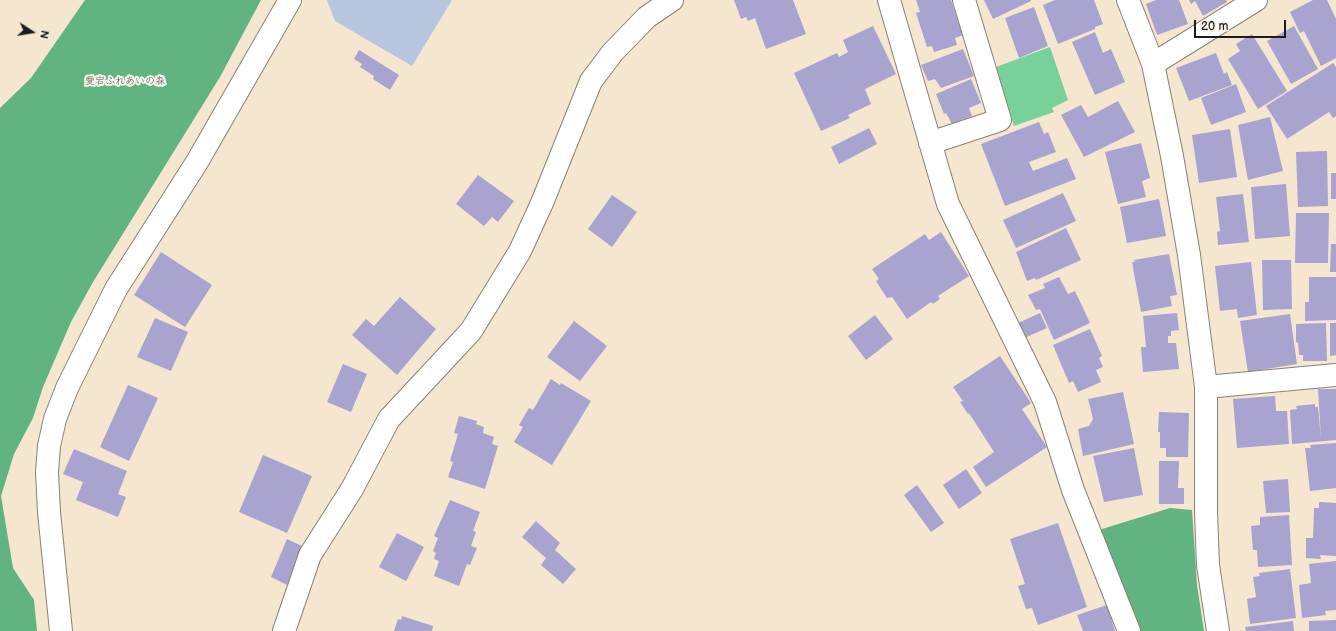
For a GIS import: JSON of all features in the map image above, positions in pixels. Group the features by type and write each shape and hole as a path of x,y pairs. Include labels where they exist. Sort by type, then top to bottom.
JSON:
{"street":[{"path":"61,631 49,512 47,472 49,446 55,419 70,381 116,289 197,162 290,0"},
{"path":"284,631 310,555 352,489 389,419 471,330 520,251 542,203 591,81 613,52 647,17 672,0"},
{"path":"889,0 948,204 1045,402 1073,490 1129,631"},
{"path":"930,143 1000,120 964,0"},
{"path":"1128,0 1153,64 1172,156 1189,255 1206,387 1206,512 1208,557 1213,606 1218,631"},
{"path":"1153,64 1256,0"},
{"path":"1206,387 1336,375"}],"shaded area":[{"path":"327,0 452,0 412,66 335,21"}],"green space":[{"name":"愛宕ふれあいの森","path":"85,0 261,0 220,77 93,282 71,322 43,387 33,418 14,454 1,496 13,568 34,600 37,631 0,631 0,108 31,78"},
{"path":"1050,47 1068,100 1052,108 1054,112 1014,126 996,67"},
{"path":"1170,508 1192,510 1197,585 1204,631 1139,631 1099,530"}],"building":[{"path":"734,0 793,0 806,34 766,49 755,18 748,21 746,17 741,19"},
{"path":"916,0 951,0 963,35 955,38 957,45 934,52 932,46 927,47 916,13 920,12"},
{"path":"984,0 1031,0 1031,1 993,19"},
{"path":"1055,0 1094,0 1103,24 1095,27 1095,29 1058,44 1043,5"},
{"path":"1156,0 1179,0 1188,24 1157,35 1146,4"},
{"path":"1189,0 1226,0 1227,2 1203,16 1195,1 1191,4"},
{"path":"1313,0 1327,0 1336,19 1336,58 1321,66 1304,31 1300,33 1290,12"},
{"path":"1034,7 1048,46 1019,58 1005,18"},
{"path":"873,26 896,74 865,89 871,104 848,115 850,118 821,131 794,73 837,53 839,57 848,52 843,40"},
{"path":"1294,26 1318,69 1291,84 1267,41"},
{"path":"1095,32 1103,53 1111,49 1125,82 1095,95 1072,42"},
{"path":"1252,34 1287,91 1258,109 1228,59 1240,51 1236,44"},
{"path":"963,49 974,76 941,88 935,79 928,81 921,65"},
{"path":"359,50 399,75 390,90 373,79 374,76 360,67 362,64 354,59"},
{"path":"1216,53 1224,74 1227,72 1232,85 1189,101 1176,68"},
{"path":"1333,63 1336,67 1336,116 1333,118 1329,112 1287,139 1266,106"},
{"path":"971,79 981,103 969,108 972,116 952,124 946,113 944,114 936,94"},
{"path":"1236,84 1246,112 1211,125 1201,98"},
{"path":"1118,101 1135,132 1084,157 1061,115 1081,105 1088,117"},
{"path":"1270,117 1283,171 1248,180 1238,125"},
{"path":"1039,122 1044,134 1048,132 1056,152 1029,162 1033,171 1067,158 1076,179 1005,206 981,144"},
{"path":"869,128 877,144 839,164 831,147"},
{"path":"1230,129 1237,177 1199,183 1192,135"},
{"path":"1141,143 1150,178 1142,181 1146,197 1118,204 1105,152"},
{"path":"1327,151 1328,206 1298,207 1296,152"},
{"path":"1331,173 1336,173 1336,199 1331,199"},
{"path":"478,175 514,201 498,222 492,217 484,226 456,204"},
{"path":"1286,184 1290,236 1255,239 1251,187"},
{"path":"1063,193 1076,221 1016,248 1003,220"},
{"path":"1243,194 1249,242 1218,245 1217,232 1220,231 1216,197"},
{"path":"612,195 637,212 612,247 588,229"},
{"path":"1159,199 1166,236 1127,243 1120,207"},
{"path":"1296,213 1329,213 1328,263 1295,263"},
{"path":"1066,228 1081,260 1036,280 1035,278 1027,281 1016,252"},
{"path":"941,232 969,276 938,296 940,299 933,304 931,302 907,319 892,297 887,298 876,281 879,279 872,269 925,234 929,240"},
{"path":"1331,244 1336,244 1336,272 1330,272"},
{"path":"161,252 212,285 185,327 134,295"},
{"path":"1169,254 1177,295 1170,296 1172,306 1141,312 1132,262 1135,262 1134,260"},
{"path":"1262,260 1291,260 1292,309 1263,310"},
{"path":"1251,262 1257,315 1238,318 1237,309 1220,311 1215,266"},
{"path":"1059,277 1068,294 1075,291 1090,323 1054,340 1040,309 1036,310 1028,295 1045,288 1043,284"},
{"path":"1309,277 1336,277 1336,320 1305,321 1305,302 1309,302"},
{"path":"400,297 436,329 397,375 352,335 366,319 374,326"},
{"path":"1040,313 1047,328 1022,339 1016,324"},
{"path":"1177,313 1179,330 1171,331 1171,336 1168,336 1168,343 1176,343 1179,369 1143,372 1141,347 1146,347 1143,316"},
{"path":"1290,314 1297,364 1248,372 1240,321"},
{"path":"875,315 893,339 866,360 848,336"},
{"path":"155,318 188,332 171,371 137,357"},
{"path":"574,321 607,346 580,381 547,357"},
{"path":"1326,323 1327,361 1303,361 1303,355 1299,355 1298,342 1296,343 1296,324"},
{"path":"1330,323 1336,323 1336,355 1330,356"},
{"path":"1090,329 1102,356 1099,358 1103,367 1096,370 1101,382 1078,392 1073,381 1069,383 1053,345"},
{"path":"1000,356 1031,403 1022,409 1047,447 986,487 973,467 994,452 969,413 968,414 960,402 963,401 953,387"},
{"path":"343,364 367,374 351,412 327,402"},
{"path":"551,379 560,385 561,383 591,401 552,465 514,442 523,427 519,425 529,408 533,410"},
{"path":"128,385 158,398 129,461 100,447"},
{"path":"1318,389 1336,389 1336,440 1292,444 1290,410 1297,409 1296,406 1315,404 1315,407 1318,407 1321,438"},
{"path":"1123,392 1134,444 1083,456 1078,429 1089,426 1093,419 1088,399"},
{"path":"1275,396 1276,411 1287,411 1289,444 1237,448 1233,399"},
{"path":"1159,412 1189,413 1188,457 1166,457 1166,448 1160,448 1160,432 1158,432"},
{"path":"459,416 477,421 476,424 484,427 483,433 494,437 492,444 498,446 485,489 448,477 453,462 450,461 458,434 454,433"},
{"path":"1336,443 1336,488 1310,491 1305,448 1311,448 1310,445"},
{"path":"1134,448 1143,495 1104,502 1093,456"},
{"path":"74,449 127,471 118,494 126,497 118,517 76,500 83,482 63,474"},
{"path":"263,455 312,476 287,533 239,512"},
{"path":"1159,461 1179,461 1178,488 1184,488 1184,504 1159,504"},
{"path":"966,469 982,493 959,509 943,485"},
{"path":"1288,479 1290,512 1266,513 1263,481"},
{"path":"917,485 944,523 931,532 904,495"},
{"path":"450,500 480,512 473,531 476,532 471,546 477,548 470,565 467,564 459,586 434,576 439,561 434,559 436,553 433,551 438,538 434,536"},
{"path":"1319,502 1336,503 1336,556 1320,555 1321,559 1306,558 1306,538 1313,538 1314,508 1319,508"},
{"path":"1289,515 1292,565 1258,567 1257,550 1253,550 1251,526 1260,525 1260,517"},
{"path":"536,521 560,543 555,550 576,569 563,584 541,565 546,558 522,537"},
{"path":"1058,523 1087,607 1038,625 1032,608 1026,609 1018,586 1025,584 1010,539"},
{"path":"397,533 424,547 406,581 379,567"},
{"path":"287,539 304,547 287,585 271,577"},
{"path":"1336,561 1336,610 1325,611 1326,615 1302,618 1299,585 1311,583 1309,564"},
{"path":"1290,569 1296,618 1250,624 1247,599 1256,597 1253,577 1260,576 1259,573"},
{"path":"1107,605 1115,631 1083,631 1077,615"},
{"path":"402,616 433,626 432,631 394,631 398,619 401,620"},
{"path":"1336,620 1336,631 1309,631 1309,621"},
{"path":"1293,621 1294,631 1246,631 1245,627"}]}
